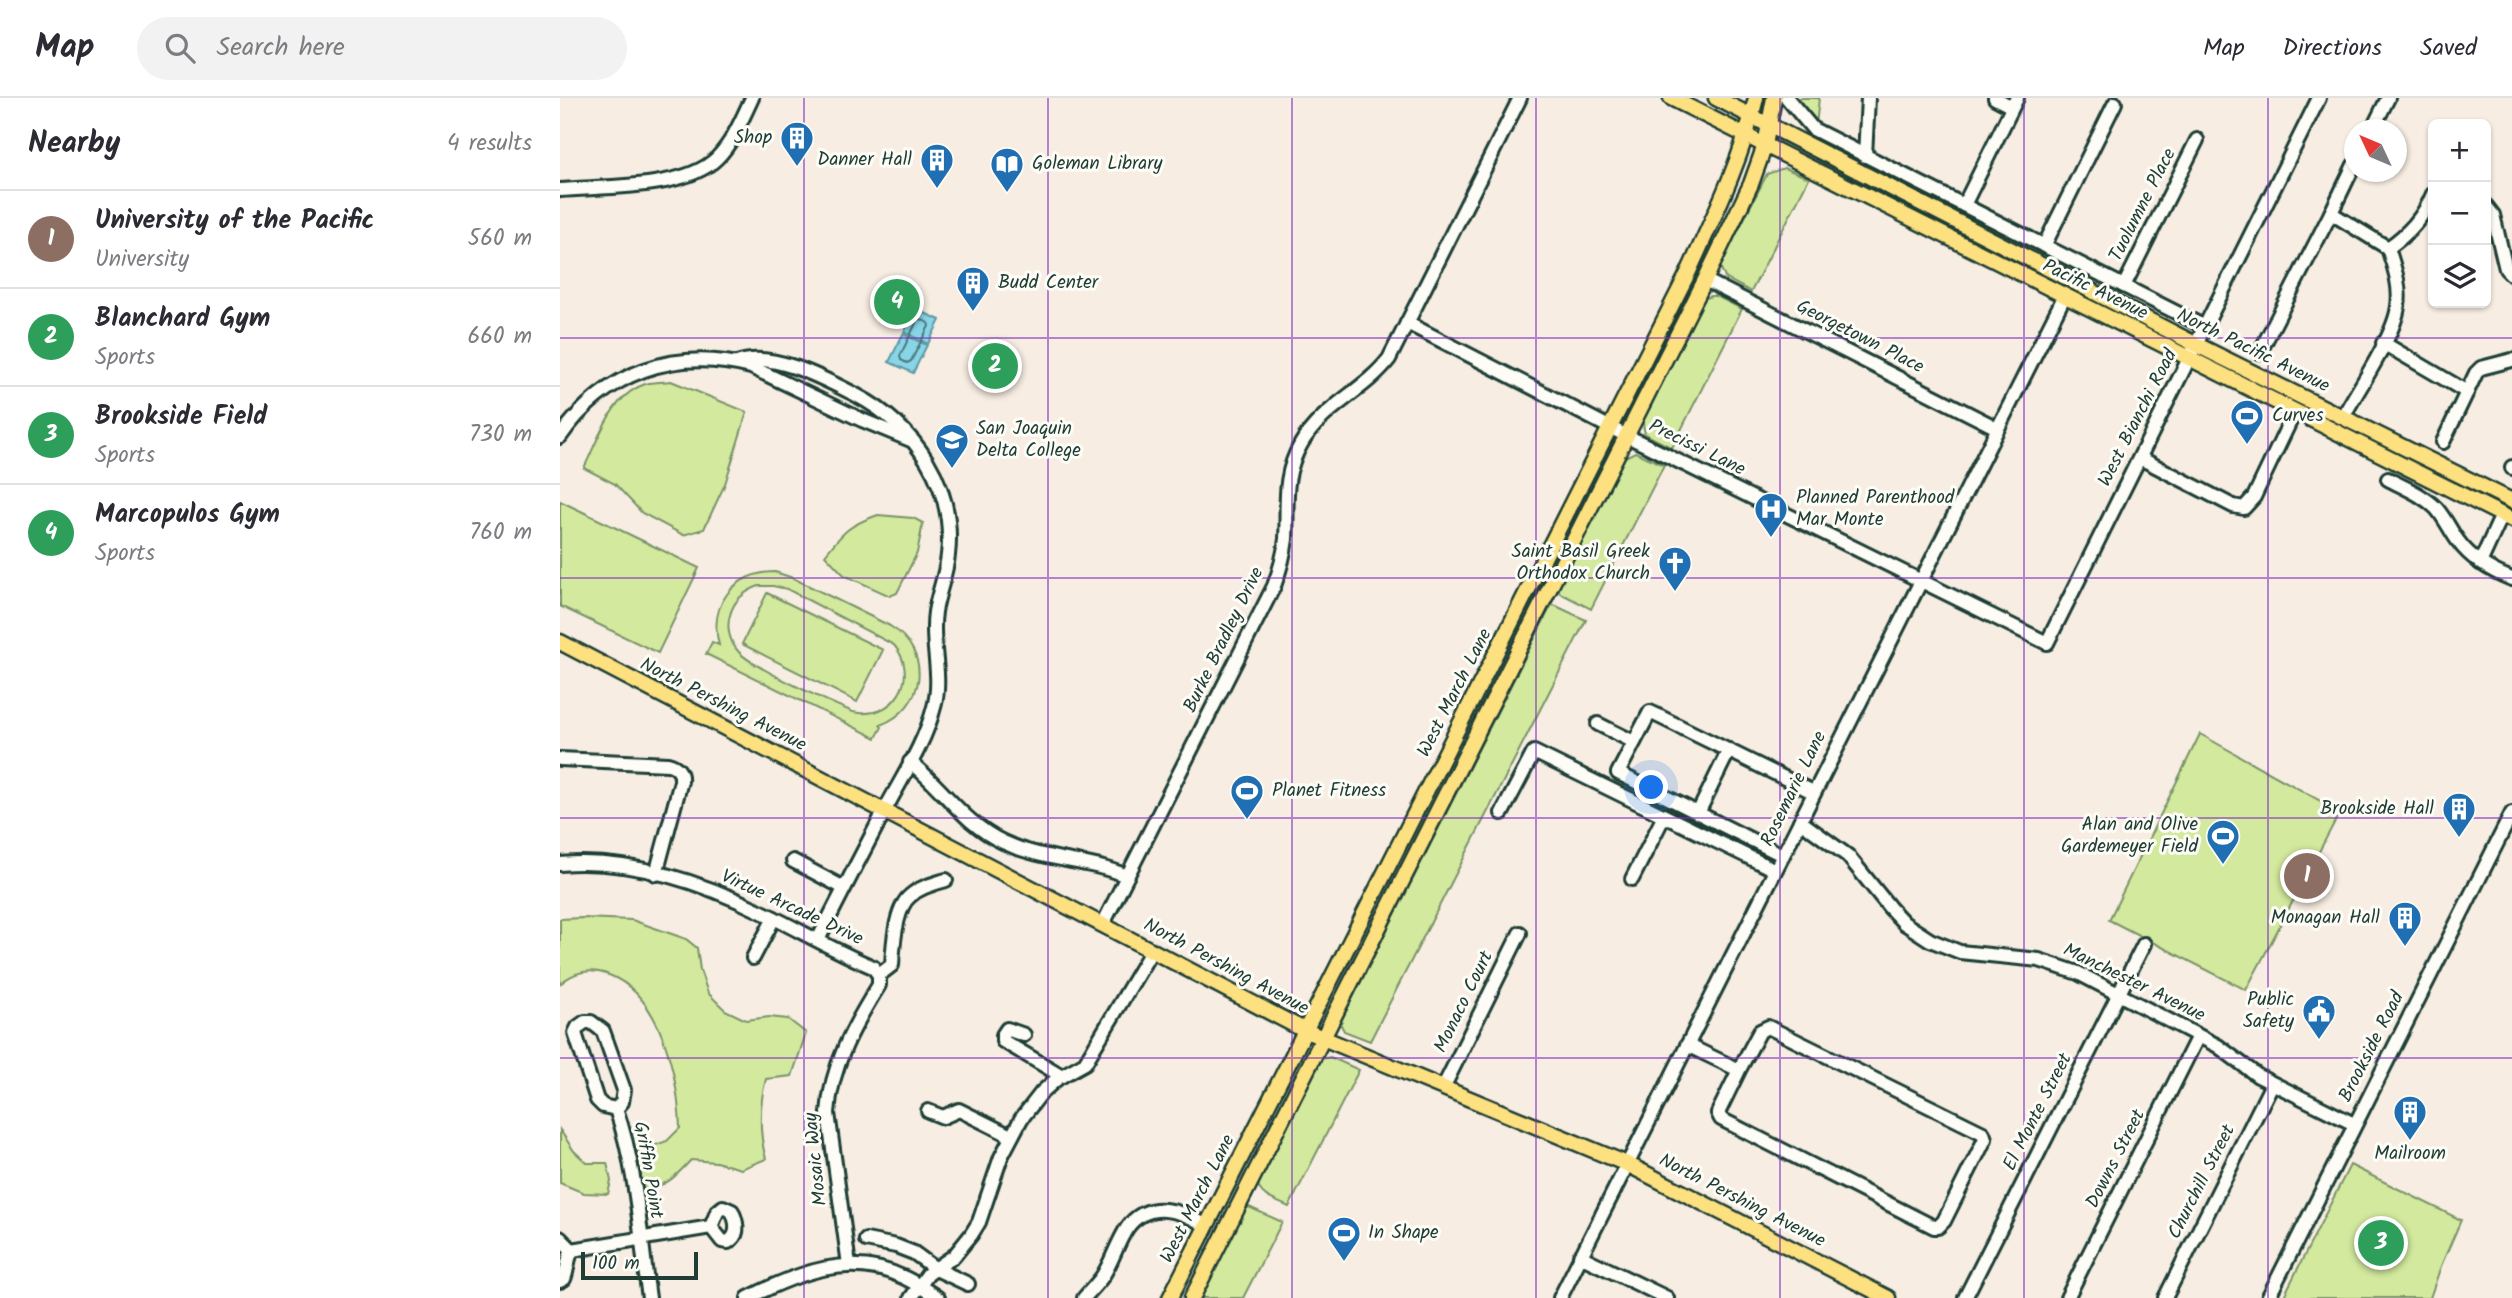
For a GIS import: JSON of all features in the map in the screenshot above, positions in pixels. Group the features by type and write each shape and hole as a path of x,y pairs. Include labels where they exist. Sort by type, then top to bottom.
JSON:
{"main road":[{"name":"Pacific Avenue","path":"1671,98 2064,297 2509,515"},
{"name":"North Pacific Avenue","path":"1716,98 2106,299 2512,501"},
{"name":"West March Lane","path":"1170,1298 1689,271 1732,176 1747,136 1756,98"},
{"name":"West March Lane","path":"1192,1298 1627,436 1751,184 1765,145 1774,98"},
{"path":"2064,297 2067,293 2078,292 2106,299"},
{"path":"2295,411 2330,423 2343,417"},
{"name":"North Pershing Avenue","path":"560,642 1306,1031 1628,1164 1888,1298"}],"street":[{"path":"560,190 670,181 699,172 729,144 752,98"},
{"name":"Burke Bradley Drive","path":"1103,924 1274,586 1284,555 1286,488 1301,445 1320,419 1368,382 1389,359 1520,98"},
{"name":"Pacific Avenue","path":"1787,98 1812,129 2205,327"},
{"path":"1865,156 1868,98"},
{"path":"1964,205 2014,102 1994,98"},
{"name":"West Bianchi Road","path":"2047,643 2319,98"},
{"path":"2378,119 2388,98"},
{"path":"2044,246 2115,103"},
{"name":"Tuolumne Place","path":"2124,286 2197,140"},
{"path":"2260,352 2346,182"},
{"path":"2388,248 2409,233 2428,207"},
{"path":"2491,212 2506,270 2512,275"},
{"path":"2330,213 2388,248 2396,272 2398,308 2393,326 2343,417"},
{"name":"Georgetown Place","path":"1704,280 1997,428"},
{"name":"Rosemarie Lane","path":"1560,1298 2064,297"},
{"name":"Precissi Lane","path":"1407,323 1611,428 2047,643"},
{"path":"2383,343 2467,392"},
{"path":"560,437 599,393 631,374 662,364 737,363 760,358 797,370 810,371 863,398 886,413 902,428 930,465 947,513 949,537 946,573 935,611 933,634 937,668 936,701 910,762 818,940"},
{"path":"2444,442 2476,373 2481,368 2512,360"},
{"path":"737,363 762,371 862,420 913,441"},
{"path":"2140,458 2233,506 2244,508 2250,504 2295,411"},
{"path":"2388,480 2435,507 2463,548 2480,563 2512,579"},
{"path":"2480,563 2509,515"},
{"path":"1782,855 1618,773 1650,712 1813,792"},
{"path":"1598,724 1634,742"},
{"path":"1698,813 1729,750"},
{"path":"1502,813 1534,752 1775,870"},
{"path":"560,759 668,764 676,767 681,781 656,874"},
{"path":"910,762 925,774 965,817 1001,842 1046,856 1099,865 1127,876"},
{"name":"Brookside Road","path":"2268,1298 2512,813"},
{"path":"1632,879 1664,816"},
{"name":"Manchester Avenue","path":"1800,821 1848,856 1897,916 1930,940 1960,952 2039,960 2062,966 2120,993 2227,1052 2248,1070 2272,1084 2354,1124"},
{"path":"793,861 844,888"},
{"name":"Virtue Arcade Drive","path":"560,864 600,863 656,874 731,898 873,967 879,975"},
{"name":"Mosaic Way","path":"849,1265 828,1114 829,1093 840,1057 879,985 879,975 892,965 893,942 902,904 923,887 946,880"},
{"path":"753,958 774,918"},
{"name":"Monaco Court","path":"1443,1088 1520,933"},
{"name":"El Monte Street","path":"1965,1298 2144,944"},
{"path":"911,1298 928,1273 954,1256 979,1222 1001,1157 1028,1108 1062,1076 1085,1063 1152,950"},
{"name":"Griffin Point","path":"584,1022 591,1022 603,1031 616,1066 625,1096 616,1109 603,1106 597,1100 575,1033 584,1022"},
{"path":"1768,1027 1983,1133 1985,1139 1944,1222 1934,1227 1721,1119 1718,1113 1739,1070 1760,1031 1768,1027"},
{"path":"1024,1035 1007,1029 1003,1041 1062,1076"},
{"name":"Downs Street","path":"2067,1298 2198,1036"},
{"path":"1687,1045 1739,1070"},
{"name":"Churchill Street","path":"2165,1298 2272,1084"},
{"name":"Griffin Point","path":"616,1109 634,1186 649,1298"},
{"path":"928,1111 943,1117 959,1110 1011,1136"},
{"path":"1084,1298 1103,1276 1127,1229 1140,1216 1153,1210 1168,1209 1183,1213 1205,1225"},
{"name":"Griffin Point","path":"572,1250 711,1227"},
{"path":"560,1238 572,1250 568,1259 568,1270 560,1281"},
{"path":"866,1240 914,1253 936,1269 968,1284"},
{"path":"1580,1256 1667,1298"},
{"path":"756,1296 809,1271 849,1265 890,1272 938,1298"}],"green space":[{"path":"1797,98 1819,98 1816,126"},
{"path":"1784,168 1809,178 1751,292 1725,278 1720,266 1767,174"},
{"path":"1711,296 1742,309 1672,448 1645,434 1641,423 1704,299"},
{"path":"671,381 747,412 725,484 704,529 683,535 642,513 615,484 584,468 601,430 625,396 649,383"},
{"path":"1635,452 1664,465 1591,609 1560,593 1558,589 1623,458"},
{"path":"560,501 699,568 658,653 560,606"},
{"path":"878,515 913,518 923,523 917,553 897,593 890,596 844,575 825,555 848,530"},
{"path":"775,572 793,578 890,626 904,637 918,664 915,693 907,706 895,717 880,725 882,727 876,738 706,654 712,642 719,645 717,617 728,593 747,578 760,573","holes":["773,586 787,589 894,645 902,657 905,670 904,683 891,703 868,713 853,712 774,675 738,651 729,630 734,605 754,588"]},
{"path":"767,593 883,650 857,702 742,644"},
{"path":"1551,606 1586,620 1370,1041 1344,1031 1340,1023"},
{"name":"Alan and Olive Gardemeyer Field","path":"2200,734 2340,812 2246,990 2109,920"},
{"path":"560,919 632,920 686,939 697,948 700,970 708,993 725,1010 746,1020 769,1017 788,1019 806,1033 792,1076 766,1079 761,1119 766,1159 741,1169 716,1162 691,1160 665,1183 643,1189 637,1152 667,1141 680,1128 671,1063 654,1019 642,1000 627,985 609,975 590,971 571,976 560,984"},
{"path":"1330,1057 1359,1070 1289,1207 1265,1195 1258,1183 1321,1059"},
{"path":"560,1130 574,1151 587,1163 607,1163 611,1181 608,1194 584,1193 560,1183"},
{"path":"2350,1165 2461,1220 2430,1298 2283,1298"},
{"path":"1249,1207 1282,1222 1243,1298 1200,1298 1244,1211"}],"water":[{"path":"916,309 940,320 928,344 904,332"},
{"path":"903,334 927,345 913,373 889,362"}],"place":[{"name":"Shop","path":"797,168"},
{"name":"Danner Hall","path":"937,190"},
{"name":"Goleman Library","path":"1007,194"},
{"name":"Marcopulos Gym","path":"897,302"},
{"name":"Budd Center","path":"973,313"},
{"name":"Blanchard Gym","path":"995,366"},
{"name":"Curves","path":"2247,446"},
{"name":"San Joaquin Delta College","path":"952,470"},
{"name":"Planned Parenthood Mar Monte","path":"1771,539"},
{"name":"Saint Basil Greek Orthodox Church","path":"1675,593"},
{"name":"Planet Fitness","path":"1247,821"},
{"name":"Brookside Hall","path":"2459,839"},
{"name":"Alan and Olive Gardemeyer Field","path":"2223,866"},
{"name":"University of the Pacific","path":"2307,876"},
{"name":"Monagan Hall","path":"2405,948"},
{"name":"Public Safety","path":"2319,1041"},
{"name":"Mailroom","path":"2410,1142"},
{"name":"Brookside Field","path":"2381,1243"},
{"name":"In Shape","path":"1344,1263"}]}
